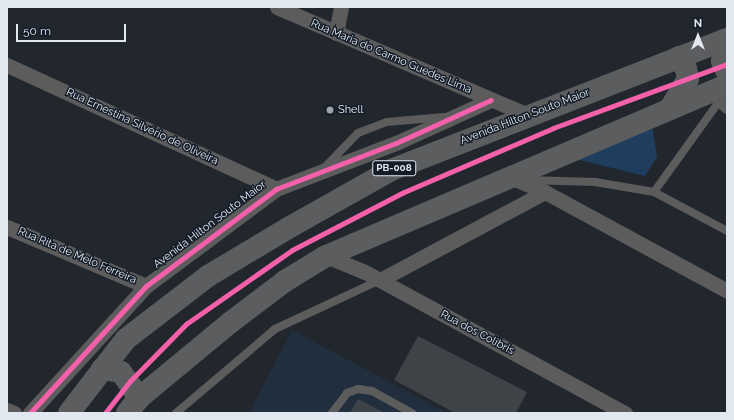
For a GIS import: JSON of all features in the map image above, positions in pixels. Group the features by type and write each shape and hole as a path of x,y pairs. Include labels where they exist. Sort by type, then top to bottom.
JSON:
{"main road":[{"name":"Avenida Hilton Souto Maior","path":"69,413 102,368 126,339 196,286 283,231 391,170 528,115 727,39"},
{"path":"727,50 722,61 727,72"},
{"path":"670,107 688,78 686,69 678,57"},
{"path":"102,368 121,372 133,406 237,317 285,281 326,256 515,178 670,107 721,96"}],"street":[{"name":"Rua Maria do Carmo Guedes Lima","path":"277,7 336,34 528,115"},
{"path":"336,34 341,7"},
{"name":"Rua Ernestina Silvério de Oliveira","path":"7,65 276,189"},
{"name":"Avenida Hilton Souto Maior","path":"30,413 146,286 276,189 457,116 491,100"},
{"path":"515,178 545,192 727,291"},
{"path":"380,280 545,192"},
{"name":"Rua Rita de Melo Ferreira","path":"7,227 146,286"},
{"name":"Rua dos Colibris","path":"326,256 380,280 598,407 625,413"},
{"path":"7,410 14,413"}],"lane":[{"path":"654,192 721,96"},
{"path":"319,172 358,133 387,122 457,116"},
{"path":"515,178 595,182 654,192 727,231"},
{"path":"176,413 275,329 380,280"},
{"path":"332,413 347,393 358,388 372,391 412,413"}],"shaded area":[{"path":"651,116 657,157 645,176 551,153"},
{"path":"292,330 448,413 249,413"}],"building":[{"path":"418,336 527,392 516,413 455,413 394,380"},
{"path":"358,399 385,413 350,413"}],"cycle path":[{"path":"105,413 130,381 186,324 292,250 404,192 553,128 727,64"},
{"path":"30,413 146,286 276,189 396,143 491,100"}],"place":[{"name":"Shell","path":"330,110"}]}
